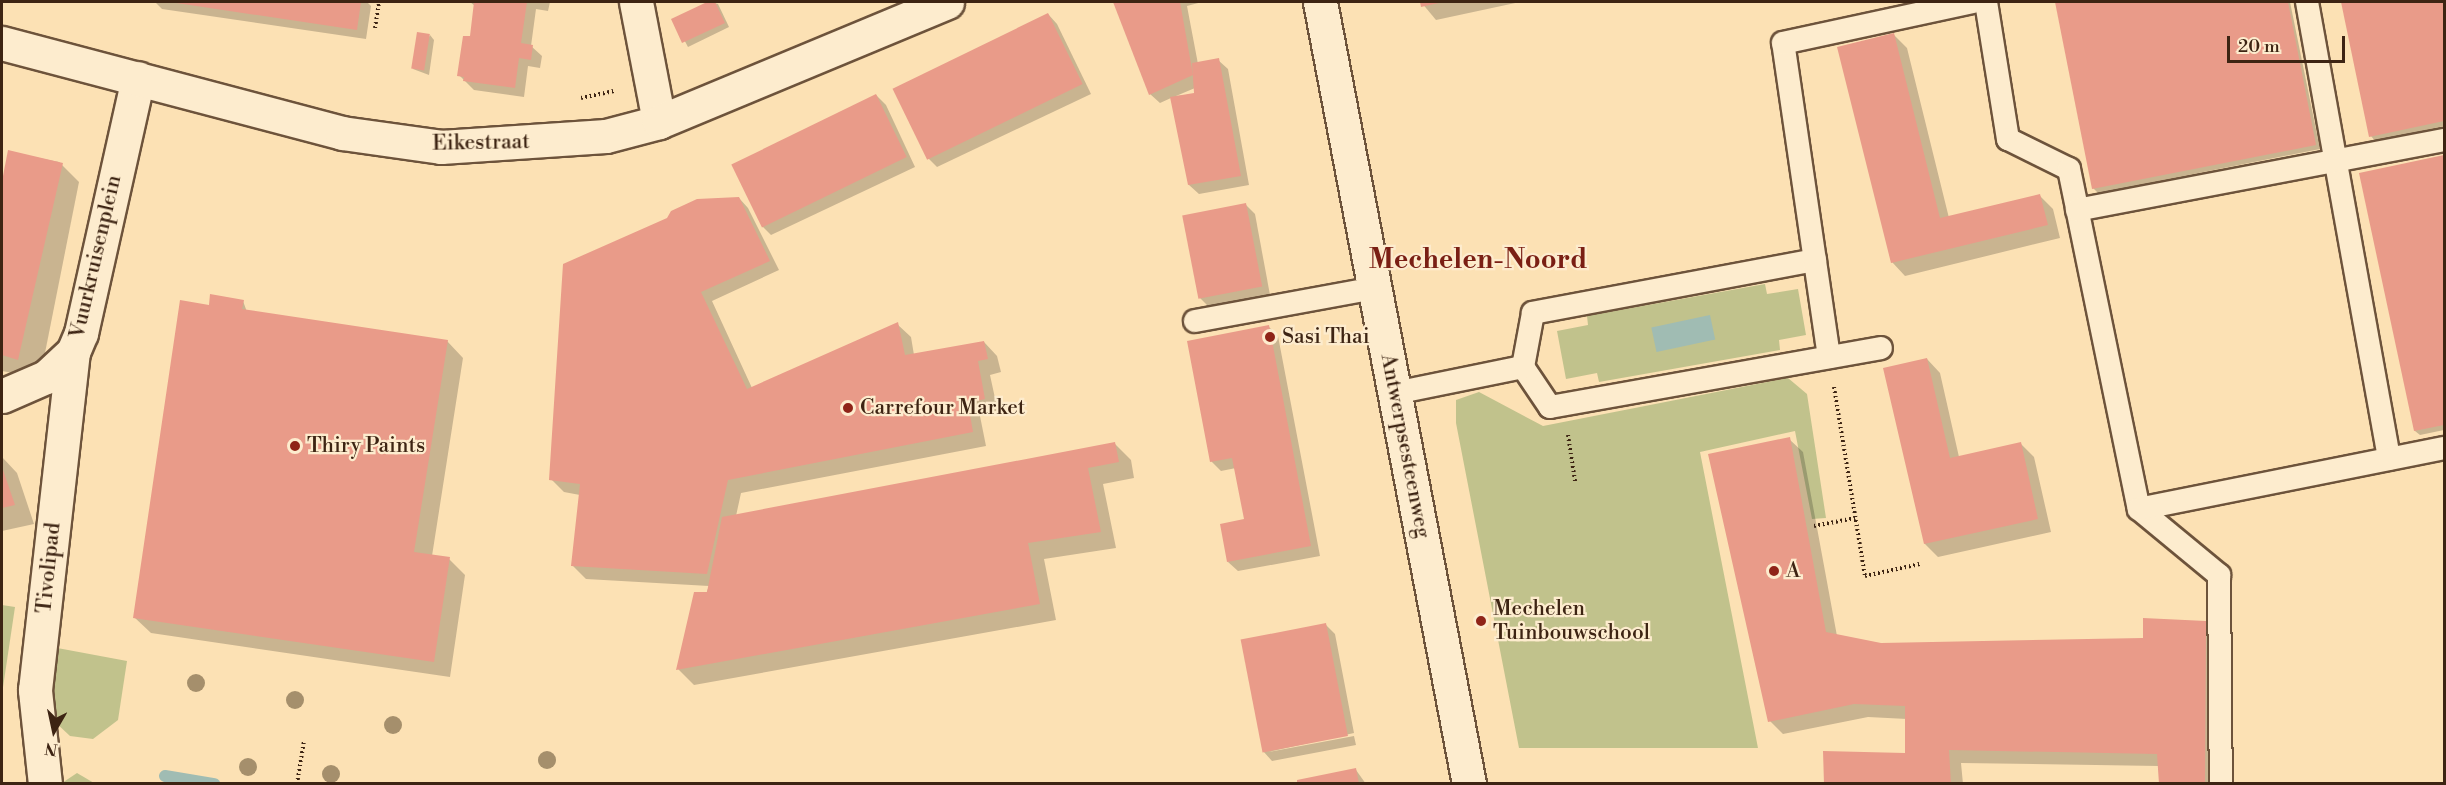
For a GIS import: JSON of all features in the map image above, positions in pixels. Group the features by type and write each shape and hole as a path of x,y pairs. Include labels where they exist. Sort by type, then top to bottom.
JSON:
{"street":[{"path":"636,2 659,122"},
{"name":"Eikestraat","path":"2,43 342,133 441,147 606,136 659,122 947,2"},
{"name":"Antwerpsesteenweg","path":"1320,2 1469,783"},
{"name":"Vuurkruisenplein","path":"2,396 46,377 73,352 138,78"},
{"name":"Tivolipad","path":"45,783 35,690 73,352"}],"lane":[{"path":"1829,357 1783,43 1974,2"},
{"path":"1986,2 2008,139 2068,169 2139,509 2219,575 2221,783"},
{"path":"2307,2 2388,459"},
{"path":"2077,210 2336,163 2445,140"},
{"path":"1815,260 1533,313 1522,367 1550,407 1881,348"},
{"path":"1195,321 1375,288"},
{"path":"1395,393 1522,367"},
{"path":"2139,509 2445,448"}],"path":[{"path":"375,28 379,2"},
{"path":"576,99 650,82"},
{"path":"1829,357 1865,576 1920,564"},
{"path":"1563,404 1575,481"},
{"path":"1814,526 1855,518"},
{"path":"297,783 304,741"}],"green space":[{"path":"1765,284 1767,294 1798,289 1806,335 1779,340 1780,350 1599,382 1597,373 1566,379 1557,331 1588,325 1587,316"},
{"path":"1788,378 1807,394 1826,518 1812,519 1795,431 1700,452 1758,748 1519,748 1456,423 1456,400 1479,392 1543,426"},
{"path":"2,605 15,607 2,694"},
{"path":"52,647 127,661 118,720 93,739 70,736 55,722 47,691"},
{"path":"77,773 94,783 62,783"}],"water":[{"path":"1710,315 1715,339 1657,352 1651,327"}],"building":[{"path":"170,2 361,2 357,30"},
{"path":"474,2 527,2 521,43 533,45 531,60 519,58 515,88 463,81 464,77 457,76 463,36 470,36"},
{"path":"707,2 715,2 725,23 682,43 671,19"},
{"path":"1113,2 1180,2 1193,75 1149,95"},
{"path":"1420,2 1443,2 1421,7"},
{"path":"2055,2 2288,2 2316,145 2092,189"},
{"path":"2341,2 2444,2 2444,121 2369,137"},
{"path":"1048,13 1083,84 927,160 893,89"},
{"path":"417,32 430,34 424,71 411,69"},
{"path":"1894,33 1940,218 2040,194 2048,225 1891,263 1837,47"},
{"path":"1219,58 1241,176 1188,185 1170,97 1194,93 1192,63"},
{"path":"876,94 907,157 762,227 731,165"},
{"path":"8,150 63,163 18,360 2,355 2,181"},
{"path":"2444,155 2444,425 2414,431 2359,173"},
{"path":"739,197 770,261 701,292 747,389 898,322 905,355 984,341 988,359 978,361 985,399 968,403 973,432 728,480 707,574 571,566 580,484 549,480 563,264 667,218 671,211 697,199"},
{"path":"1246,203 1262,286 1198,299 1182,215"},
{"name":"Thiry Paints","path":"210,294 244,300 242,309 448,340 414,552 450,557 434,662 133,618 180,300 209,305"},
{"path":"1269,325 1311,546 1227,562 1220,524 1244,519 1232,458 1210,462 1187,341"},
{"path":"1927,358 1950,458 2021,442 2038,519 1924,544 1883,368"},
{"name":"A","path":"1790,437 1826,632 1881,643 2143,638 2143,618 2206,621 2205,784 2159,784 2157,754 1949,750 1951,784 1824,784 1823,751 1905,753 1905,706 1854,704 1768,722 1708,454"},
{"path":"1115,442 1119,462 1088,468 1101,532 1028,543 1040,604 676,670 694,592 707,592 722,517"},
{"path":"2,467 15,505 2,508"},
{"path":"1326,623 1348,736 1263,752 1241,640"},
{"path":"1356,768 1359,784 1297,784 1297,780"}],"waterway":[{"path":"165,776 214,784"}],"place":[{"name":"Sasi Thai","path":"1270,337"},
{"name":"Carrefour Market","path":"848,408"},
{"name":"Thiry Paints","path":"295,446"},
{"name":"A","path":"1774,571"},
{"name":"Mechelen Tuinbouwschool","path":"1481,621"}],"district":[{"name":"Mechelen-Noord","path":"1478,261"}]}
